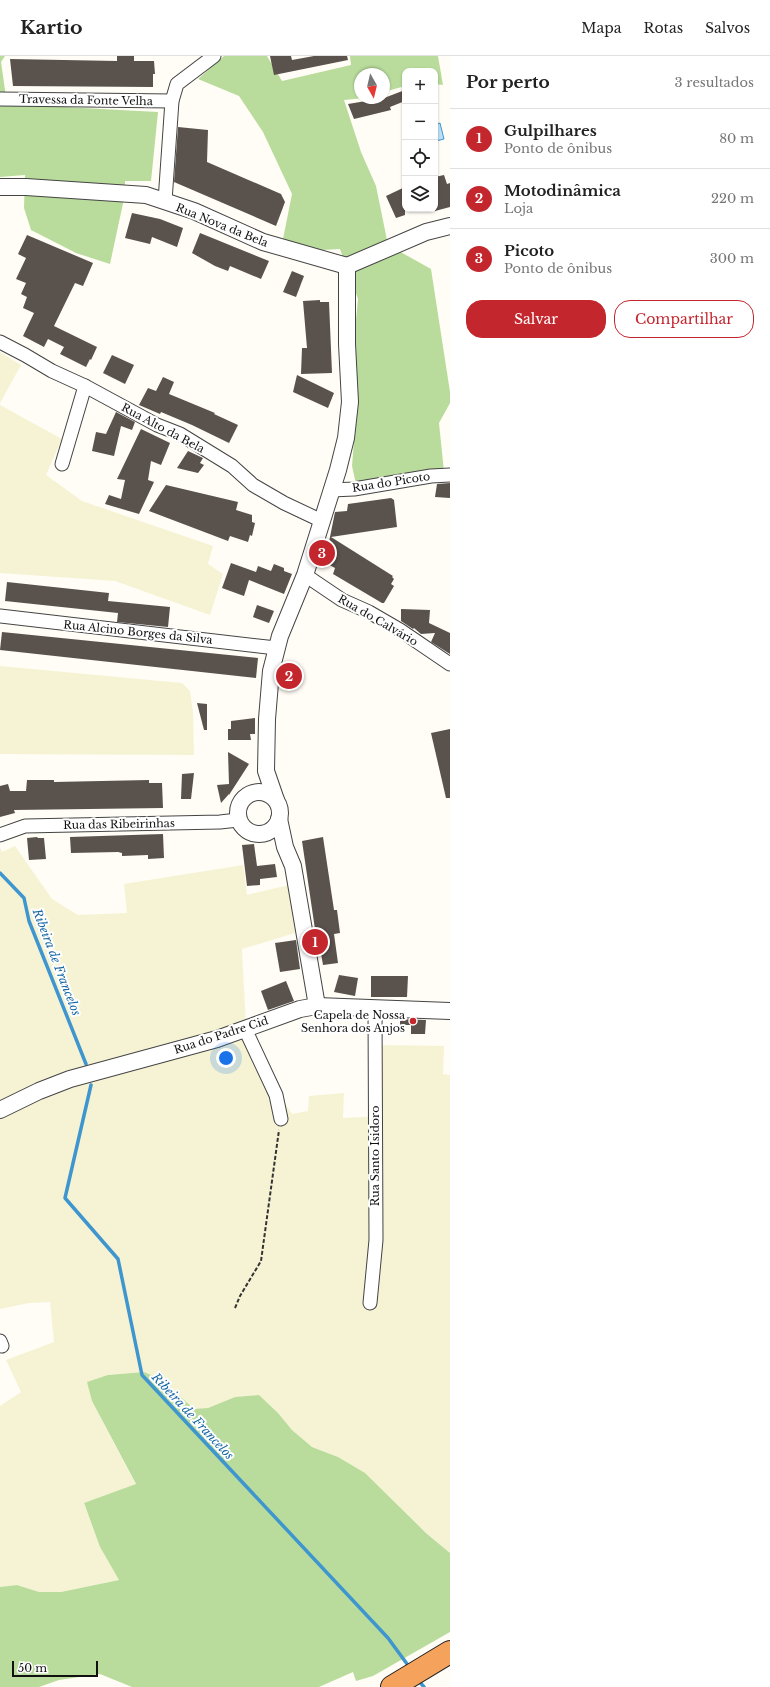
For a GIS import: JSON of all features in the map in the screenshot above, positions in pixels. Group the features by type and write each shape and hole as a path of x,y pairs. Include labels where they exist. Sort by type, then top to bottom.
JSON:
{"highway":[{"path":"392,1687 450,1652"}],"street":[{"path":"165,201 172,101 177,84 214,56"},
{"name":"Travessa da Fonte Velha","path":"0,99 172,101"},
{"name":"Rua Nova da Bela","path":"0,187 26,187 146,195 194,211 263,242 347,266"},
{"path":"317,1006 294,866 285,847 279,819 280,812 266,771 267,719 271,671 276,648 306,576 346,438 350,402 347,344 347,266 426,232 450,226"},
{"name":"Rua Alto da Bela","path":"0,342 26,355 52,371 85,386 157,425 180,434 232,466 254,485 284,503 322,521"},
{"path":"62,464 85,386"},
{"name":"Rua do Picoto","path":"332,490 354,489 431,476 450,475"},
{"name":"Rua do Calvário","path":"306,576 342,600 369,612 400,630 450,664"},
{"name":"Rua Alcino Borges da Silva","path":"0,616 276,648"},
{"path":"266,771 252,792 241,800 238,806 238,820 246,830 259,834 285,847"},
{"path":"252,792 265,792 276,800"},
{"path":"259,834 272,830 279,819"},
{"name":"Rua das Ribeirinhas","path":"0,834 26,826 220,822 238,820"},
{"name":"Rua do Padre Cid","path":"0,1110 39,1091 70,1079 217,1039 300,1009 317,1006 450,1011"},
{"name":"Rua Santo Isidoro","path":"370,1304 376,1240 375,1009"},
{"path":"245,1029 276,1095 281,1119"}],"path":[{"path":"235,1308 240,1296 261,1261 281,1119"}],"shaded area":[{"path":"0,352 21,365 0,403"},
{"path":"0,405 62,439 46,475 82,501 213,546 208,564 223,574 210,615 115,581 0,573"},
{"path":"0,666 182,683 190,691 193,712 194,755 0,754"},
{"path":"15,846 52,899 78,915 127,913 124,884 243,865 247,895 293,884 295,933 242,949 247,1046 292,1114 308,1111 309,1096 344,1093 343,1118 380,1116 379,1045 444,1046 443,1074 450,1075 450,1553 338,1457 312,1447 292,1430 278,1413 259,1395 235,1397 208,1408 194,1410 161,1379 144,1372 108,1375 92,1401 136,1485 84,1504 100,1547 119,1580 61,1592 39,1592 17,1585 0,1587 0,1406 21,1392 6,1360 54,1342 50,1302 29,1303 0,1309 0,847 2,852"}],"green space":[{"path":"0,56 5,56 1,62 7,104 158,112 151,181 125,181 125,194 110,264 76,253 31,230 24,208 25,175 0,177"},
{"path":"224,56 267,56 282,81 351,65 350,56 438,56 443,85 438,84 438,68 402,68 402,87 390,90 390,68 354,68 354,99 344,100 361,152 376,186 388,245 431,269 450,392 450,403 439,423 444,472 356,484 352,466 358,391 354,341 358,299 340,249 322,250 283,239 292,194 263,132 239,96 198,79"},
{"path":"144,1372 161,1379 194,1409 208,1408 235,1397 259,1395 278,1413 292,1430 312,1447 338,1457 365,1473 426,1533 450,1553 450,1632 373,1676 356,1681 353,1672 319,1687 132,1687 100,1674 59,1680 39,1687 0,1687 0,1587 17,1585 39,1592 61,1592 119,1580 100,1547 84,1503 136,1484 92,1401 87,1382 108,1375"}],"water":[{"path":"440,123 444,139 438,140 438,140 438,124"}],"building":[{"path":"117,56 134,56 134,61 154,61 155,74 153,74 153,87 13,86 10,59 117,61"},
{"path":"270,56 291,56 292,60 314,56 347,56 348,60 274,75"},
{"path":"402,91 402,102 390,107 391,110 354,119 348,104 390,104 390,96"},
{"path":"178,127 208,130 207,162 281,194 285,202 276,226 174,182"},
{"path":"444,175 447,184 450,183 450,207 438,210 438,176"},
{"path":"402,188 402,212 405,212 405,215 396,218 386,196"},
{"path":"132,213 160,219 183,228 177,247 152,237 150,244 125,238"},
{"path":"200,233 269,261 261,279 230,266 228,271 215,266 192,253"},
{"path":"27,235 93,263 83,286 75,283 54,326 97,347 86,367 60,354 64,347 48,339 44,347 23,336 34,313 23,308 27,297 21,294 26,283 16,279 26,258 18,254"},
{"path":"292,271 304,276 296,297 283,292"},
{"path":"320,300 320,302 329,302 332,373 301,374 302,348 307,348 303,301"},
{"path":"112,355 134,365 125,384 103,373"},
{"path":"297,375 334,393 328,408 293,392"},
{"path":"163,377 174,382 169,394 215,413 214,414 238,425 229,443 192,425 161,412 160,414 139,405 148,388 156,391"},
{"path":"116,412 135,422 132,430 121,426 114,456 92,451 96,432 106,434"},
{"path":"141,429 170,443 161,465 151,461 148,480 154,482 139,514 105,504 109,495 121,499 125,480 117,479"},
{"path":"188,451 203,458 200,463 204,465 198,473 177,468"},
{"path":"450,483 450,498 435,497 437,484"},
{"path":"166,485 238,502 236,510 252,515 252,522 255,523 252,536 250,535 248,542 230,536 228,541 149,511"},
{"path":"391,498 394,500 397,527 331,537 393,576 392,577 394,579 391,584 394,586 384,603 382,603 333,574 335,568 324,562 330,547 328,547 335,512 347,511 348,504"},
{"path":"231,563 256,572 258,566 271,571 274,564 284,568 284,571 292,574 284,594 249,580 244,596 222,588"},
{"path":"7,582 109,593 108,601 170,607 168,627 117,622 118,613 5,601"},
{"path":"257,605 274,611 269,623 253,617"},
{"path":"401,609 430,610 429,623 450,633 450,654 431,642 435,633 421,634 414,628 413,629 401,621"},
{"path":"2,632 258,658 256,678 0,650"},
{"path":"197,703 207,704 207,730 204,730"},
{"path":"255,718 255,734 250,734 251,740 228,740 228,729 231,729 231,721"},
{"path":"450,729 450,798 446,798 431,733"},
{"path":"228,752 249,764 229,795 221,803 217,785 229,784"},
{"path":"194,773 191,799 181,799 182,774"},
{"path":"27,780 54,780 54,782 149,780 149,783 162,783 163,808 14,810 15,813 0,817 0,786 8,784 10,791 26,791"},
{"path":"163,834 164,858 148,859 148,855 122,856 122,853 118,852 71,853 70,837"},
{"path":"323,837 334,910 337,910 340,933 334,934 338,963 323,965 318,936 316,936 302,841"},
{"path":"27,838 44,838 46,859 29,860"},
{"path":"254,844 257,866 275,864 277,877 260,879 260,885 247,886 242,845"},
{"path":"296,940 300,969 280,972 275,943"},
{"path":"339,975 358,978 355,996 334,992"},
{"path":"371,976 408,976 407,997 371,997"},
{"path":"286,981 294,1001 268,1010 261,991"},
{"name":"Capela de Nossa Senhora dos Anjos","path":"400,1019 426,1020 425,1034 411,1034 411,1025 400,1025"}],"waterway":[{"name":"Ribeira de Francelos","path":"0,873 24,898 29,921 86,1064"},
{"name":"Ribeira de Francelos","path":"91,1085 65,1198 118,1259 142,1375 388,1638 410,1668"},
{"name":"Ribeira de Francelos","path":"418,1680 424,1687"}],"place":[{"name":"Picoto","path":"322,553"},
{"name":"Motodinâmica","path":"289,676"},
{"name":"Gulpilhares","path":"315,942"},
{"name":"Capela de Nossa Senhora dos Anjos","path":"413,1021"}]}
